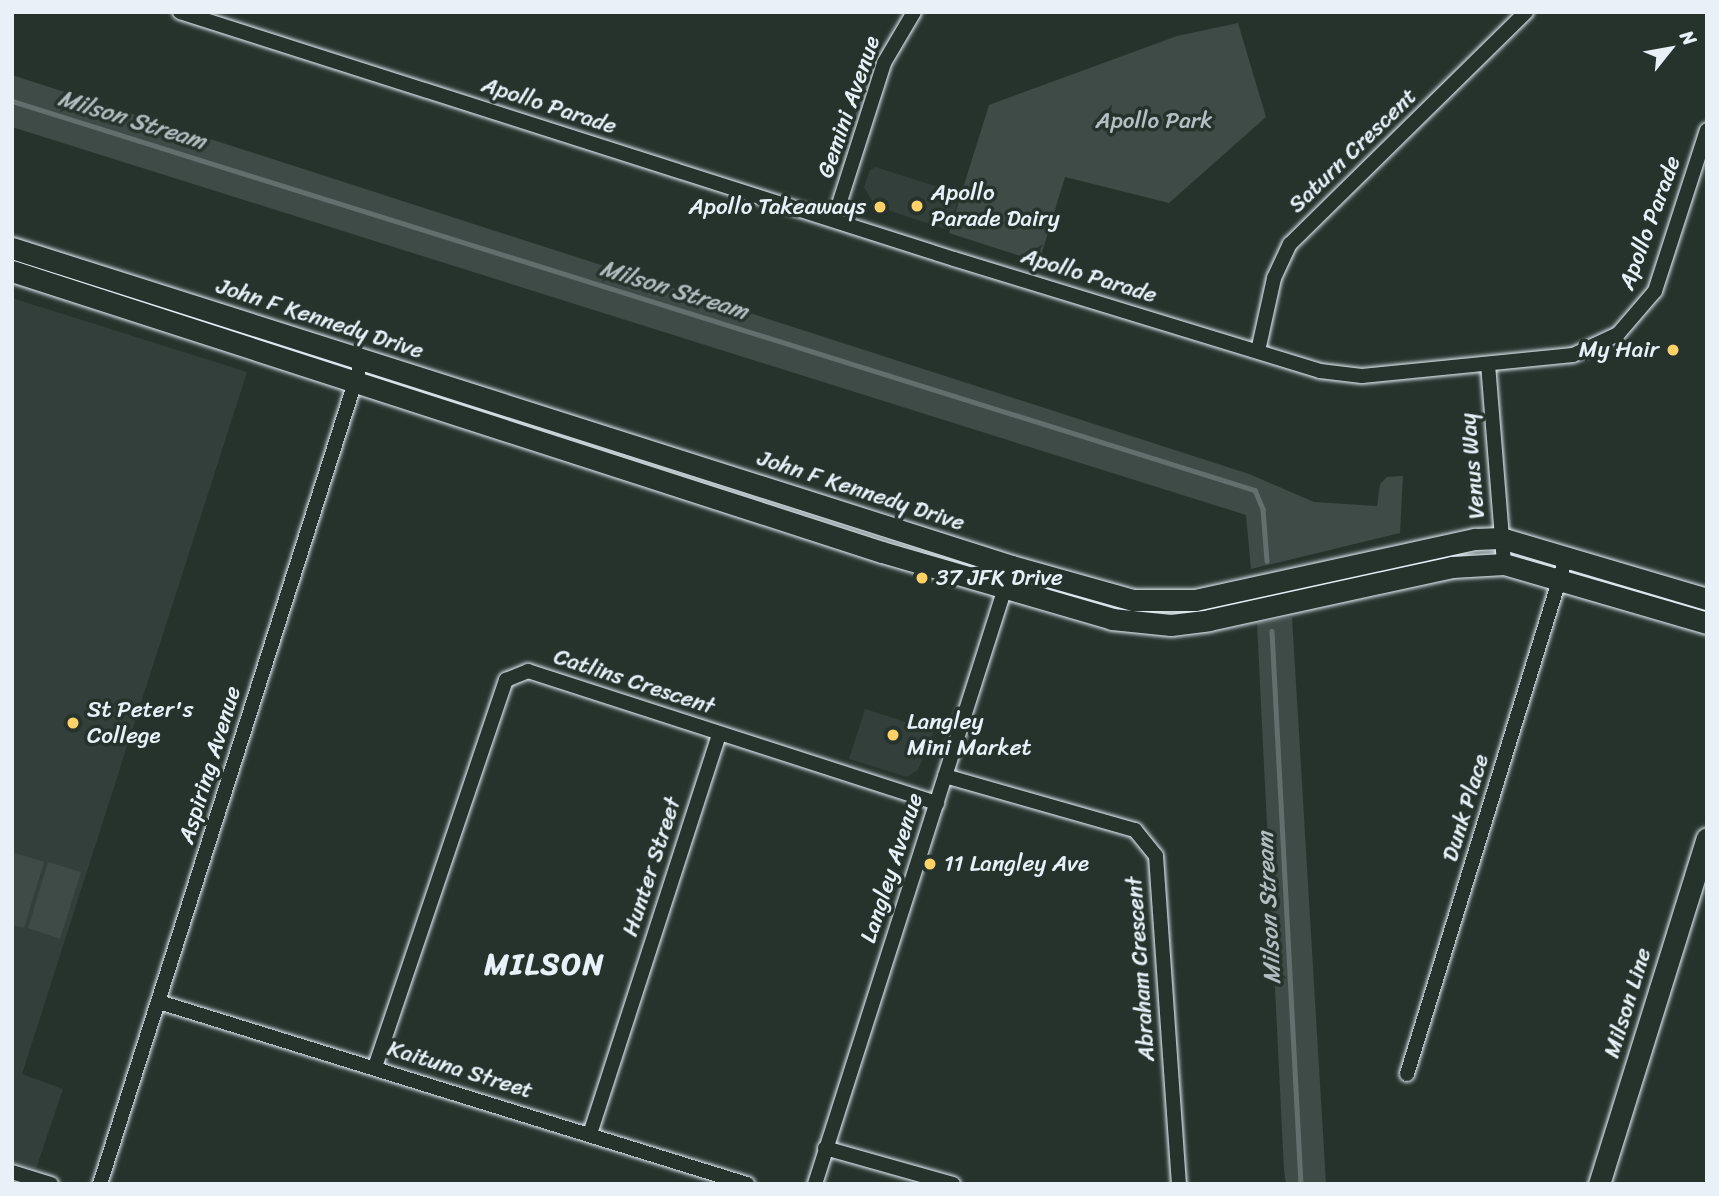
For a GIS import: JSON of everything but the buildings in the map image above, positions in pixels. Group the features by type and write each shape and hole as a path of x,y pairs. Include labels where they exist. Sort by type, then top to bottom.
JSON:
{"main road":[{"name":"John F Kennedy Drive","path":"12,248 1012,566 1133,600 1195,600 1475,540 1501,538 1567,555 1707,599"},
{"name":"John F Kennedy Drive","path":"12,271 681,486 1112,619 1171,625 1452,567 1504,564 1561,577 1707,623"},
{"path":"681,486 690,464"},
{"name":"Milson Line","path":"1599,1184 1707,838"}],"street":[{"name":"Apollo Parade","path":"180,12 1320,371 1362,376 1573,355 1594,348 1618,334 1640,312 1659,278 1707,130"},
{"name":"Gemini Avenue","path":"834,220 884,63 914,12"},
{"name":"Saturn Crescent","path":"1258,351 1274,278 1290,244 1526,12"},
{"name":"Aspiring Avenue","path":"100,1184 362,360"},
{"name":"Venus Way","path":"1488,364 1504,564"},
{"name":"Dunk Place","path":"1408,1074 1567,555"},
{"name":"Langley Avenue","path":"815,1184 1012,566"},
{"name":"Catlins Crescent","path":"375,1067 506,680 528,671 719,735 937,803"},
{"name":"Hunter Street","path":"590,1134 719,735"},
{"name":"Abraham Crescent","path":"945,776 1135,830 1156,856 1179,1184"},
{"name":"Kaituna Street","path":"159,1002 747,1184"},
{"path":"825,1148 953,1184"},
{"path":"12,1172 51,1184"}],"shaded area":[{"path":"876,167 960,194 948,230 875,206 864,187 870,170"},
{"name":"St Peter's College","path":"12,298 247,372 22,1074 63,1089 36,1169 12,1162"},
{"path":"865,709 934,731 918,770 907,777 849,759"}],"green space":[{"name":"Apollo Park","path":"1238,23 1266,117 1169,203 1065,177 1039,262 949,233 989,105 1177,36"},
{"path":"12,75 1249,474 1314,502 1377,506 1380,484 1387,477 1403,476 1400,533 1251,569 1246,515 12,127"},
{"path":"1292,617 1326,1184 1286,1184 1284,1170 1257,623"},
{"path":"12,852 44,862 24,928 12,925"},
{"path":"48,862 81,872 60,939 28,928"}],"waterway":[{"name":"Milson Stream","path":"12,101 1255,490 1263,509 1267,561"},
{"name":"Milson Stream","path":"1272,631 1301,1184"}],"place":[{"name":"Apollo Parade Dairy","path":"917,206"},
{"name":"Apollo Takeaways","path":"880,207"},
{"name":"My Hair","path":"1673,350"},
{"name":"37 JFK Drive","path":"922,578"},
{"name":"St Peter's College","path":"73,723"},
{"name":"Langley Mini Market","path":"893,735"},
{"name":"11 Langley Ave","path":"930,864"}],"district":[{"name":"MILSON","path":"545,964"}]}
